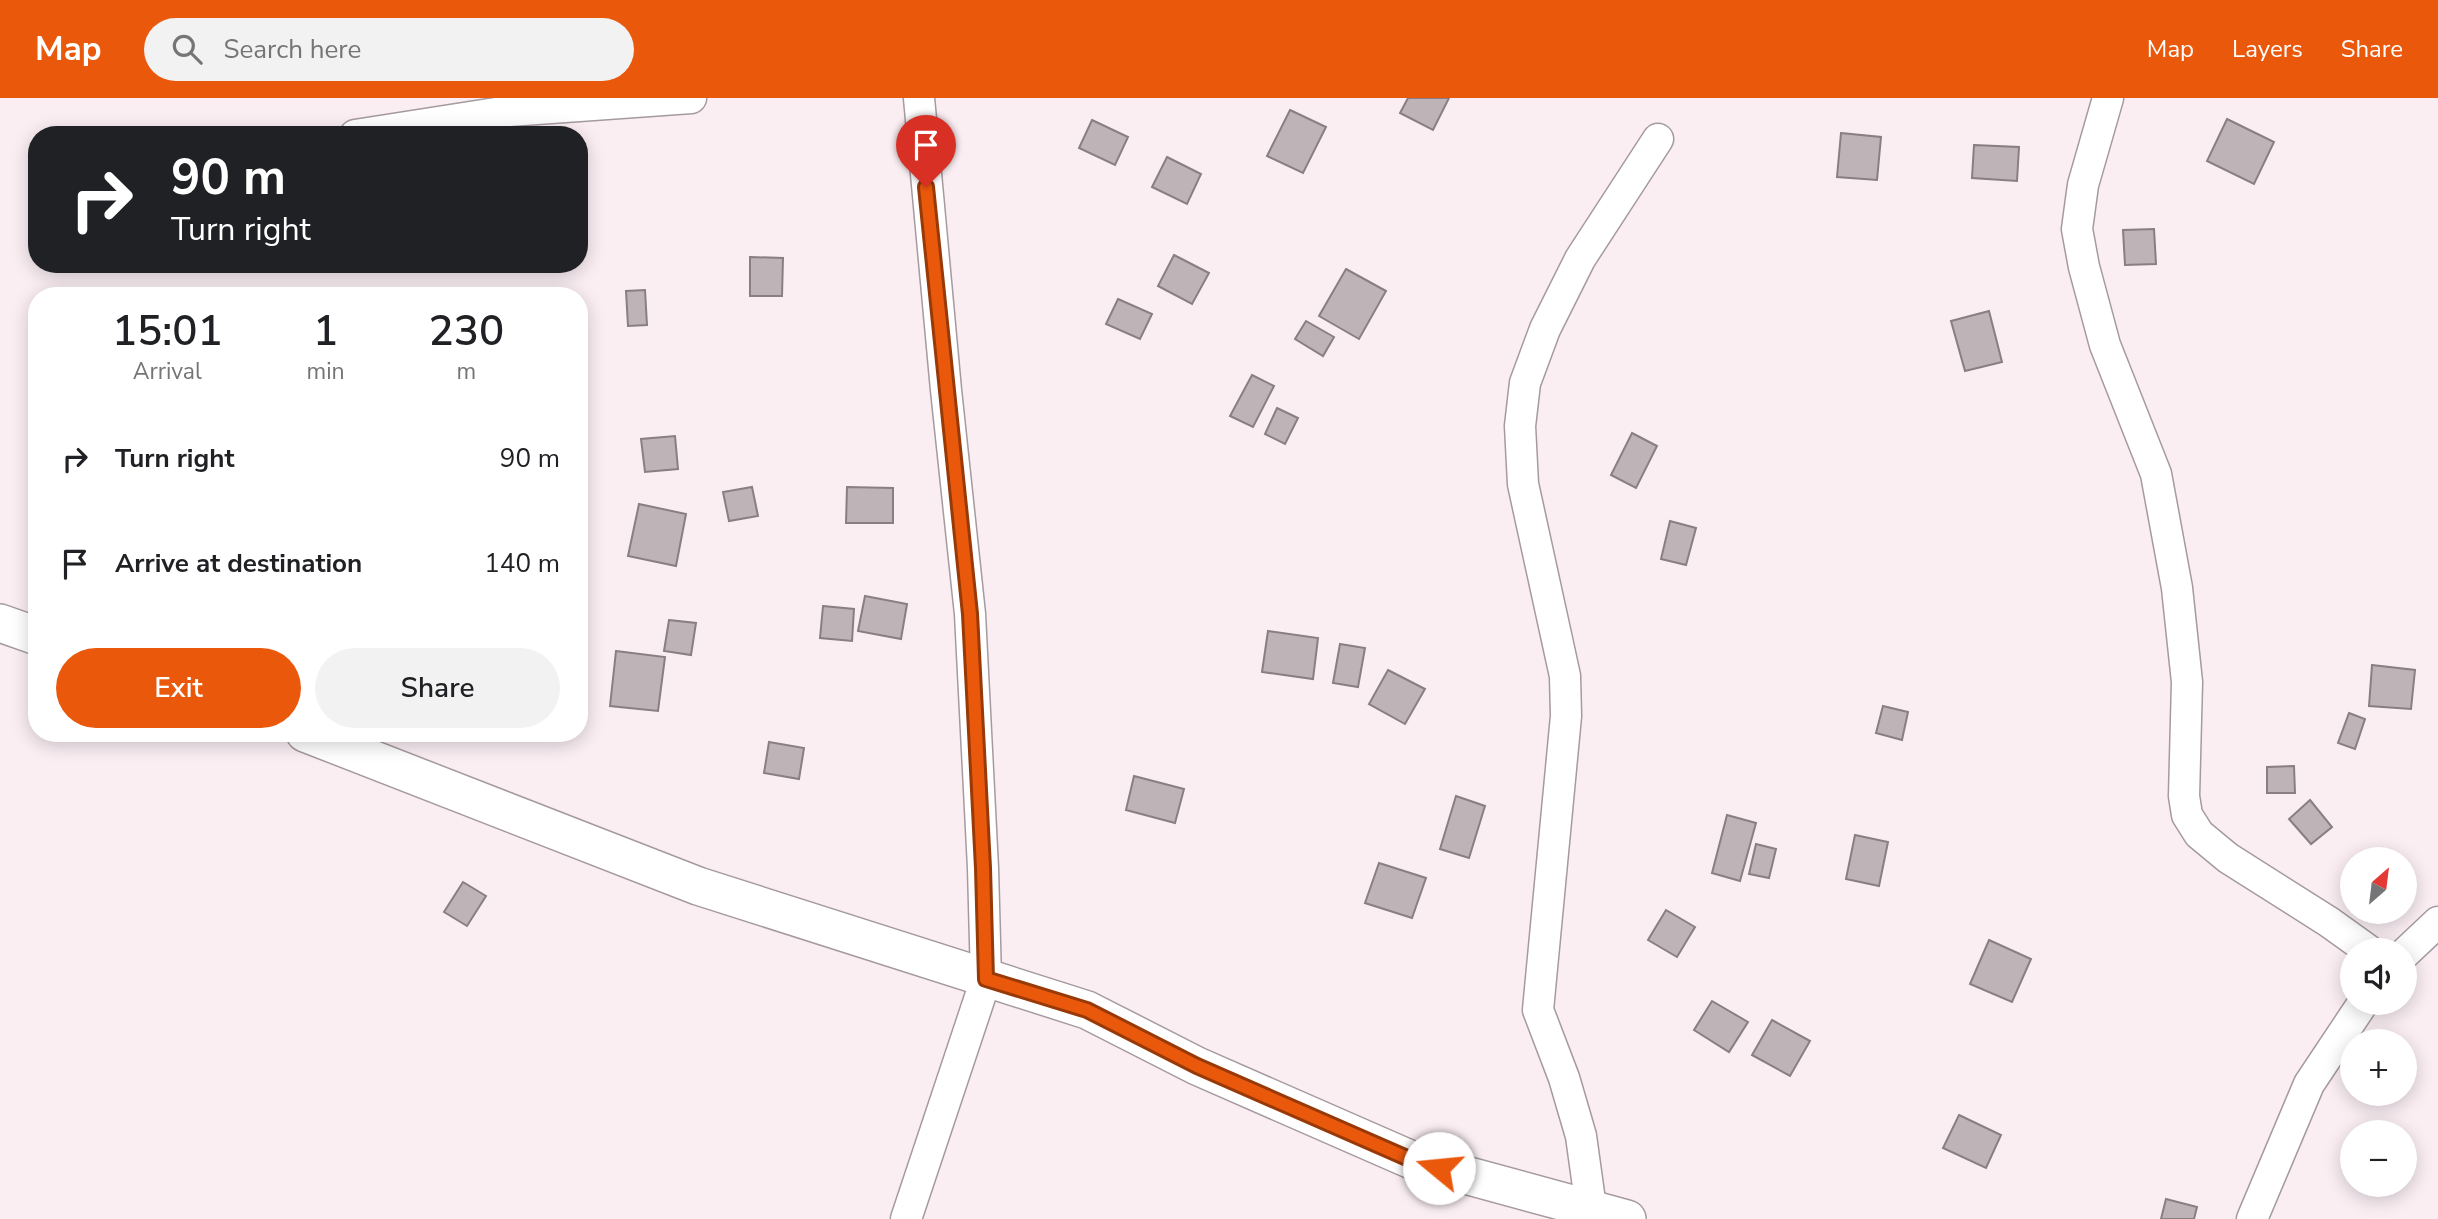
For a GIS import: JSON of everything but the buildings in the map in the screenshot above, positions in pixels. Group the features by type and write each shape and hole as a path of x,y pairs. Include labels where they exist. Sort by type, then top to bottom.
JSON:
{"street":[{"path":"413,126 509,111 691,98"},
{"path":"906,1219 986,979 970,614 919,98"},
{"path":"2108,98 2083,185 2077,229 2084,267 2105,345 2156,474 2177,588 2185,668 2184,796 2187,815 2199,834 2228,858 2351,938"},
{"path":"1591,1208 1581,1136 1564,1078 1538,1010 1566,703 1565,676 1523,484 1520,426 1525,383 1545,329 1580,259 1658,139"},
{"path":"0,623 28,633"},
{"path":"329,742 698,886 1087,1010 1197,1066 1414,1161 1627,1219"},
{"path":"2417,942 2438,922"},
{"path":"2252,1219 2309,1084 2355,1015"}],"route":[{"path":"926,187 970,614 986,979 1087,1010 1197,1066 1414,1161 1439,1168"}]}
